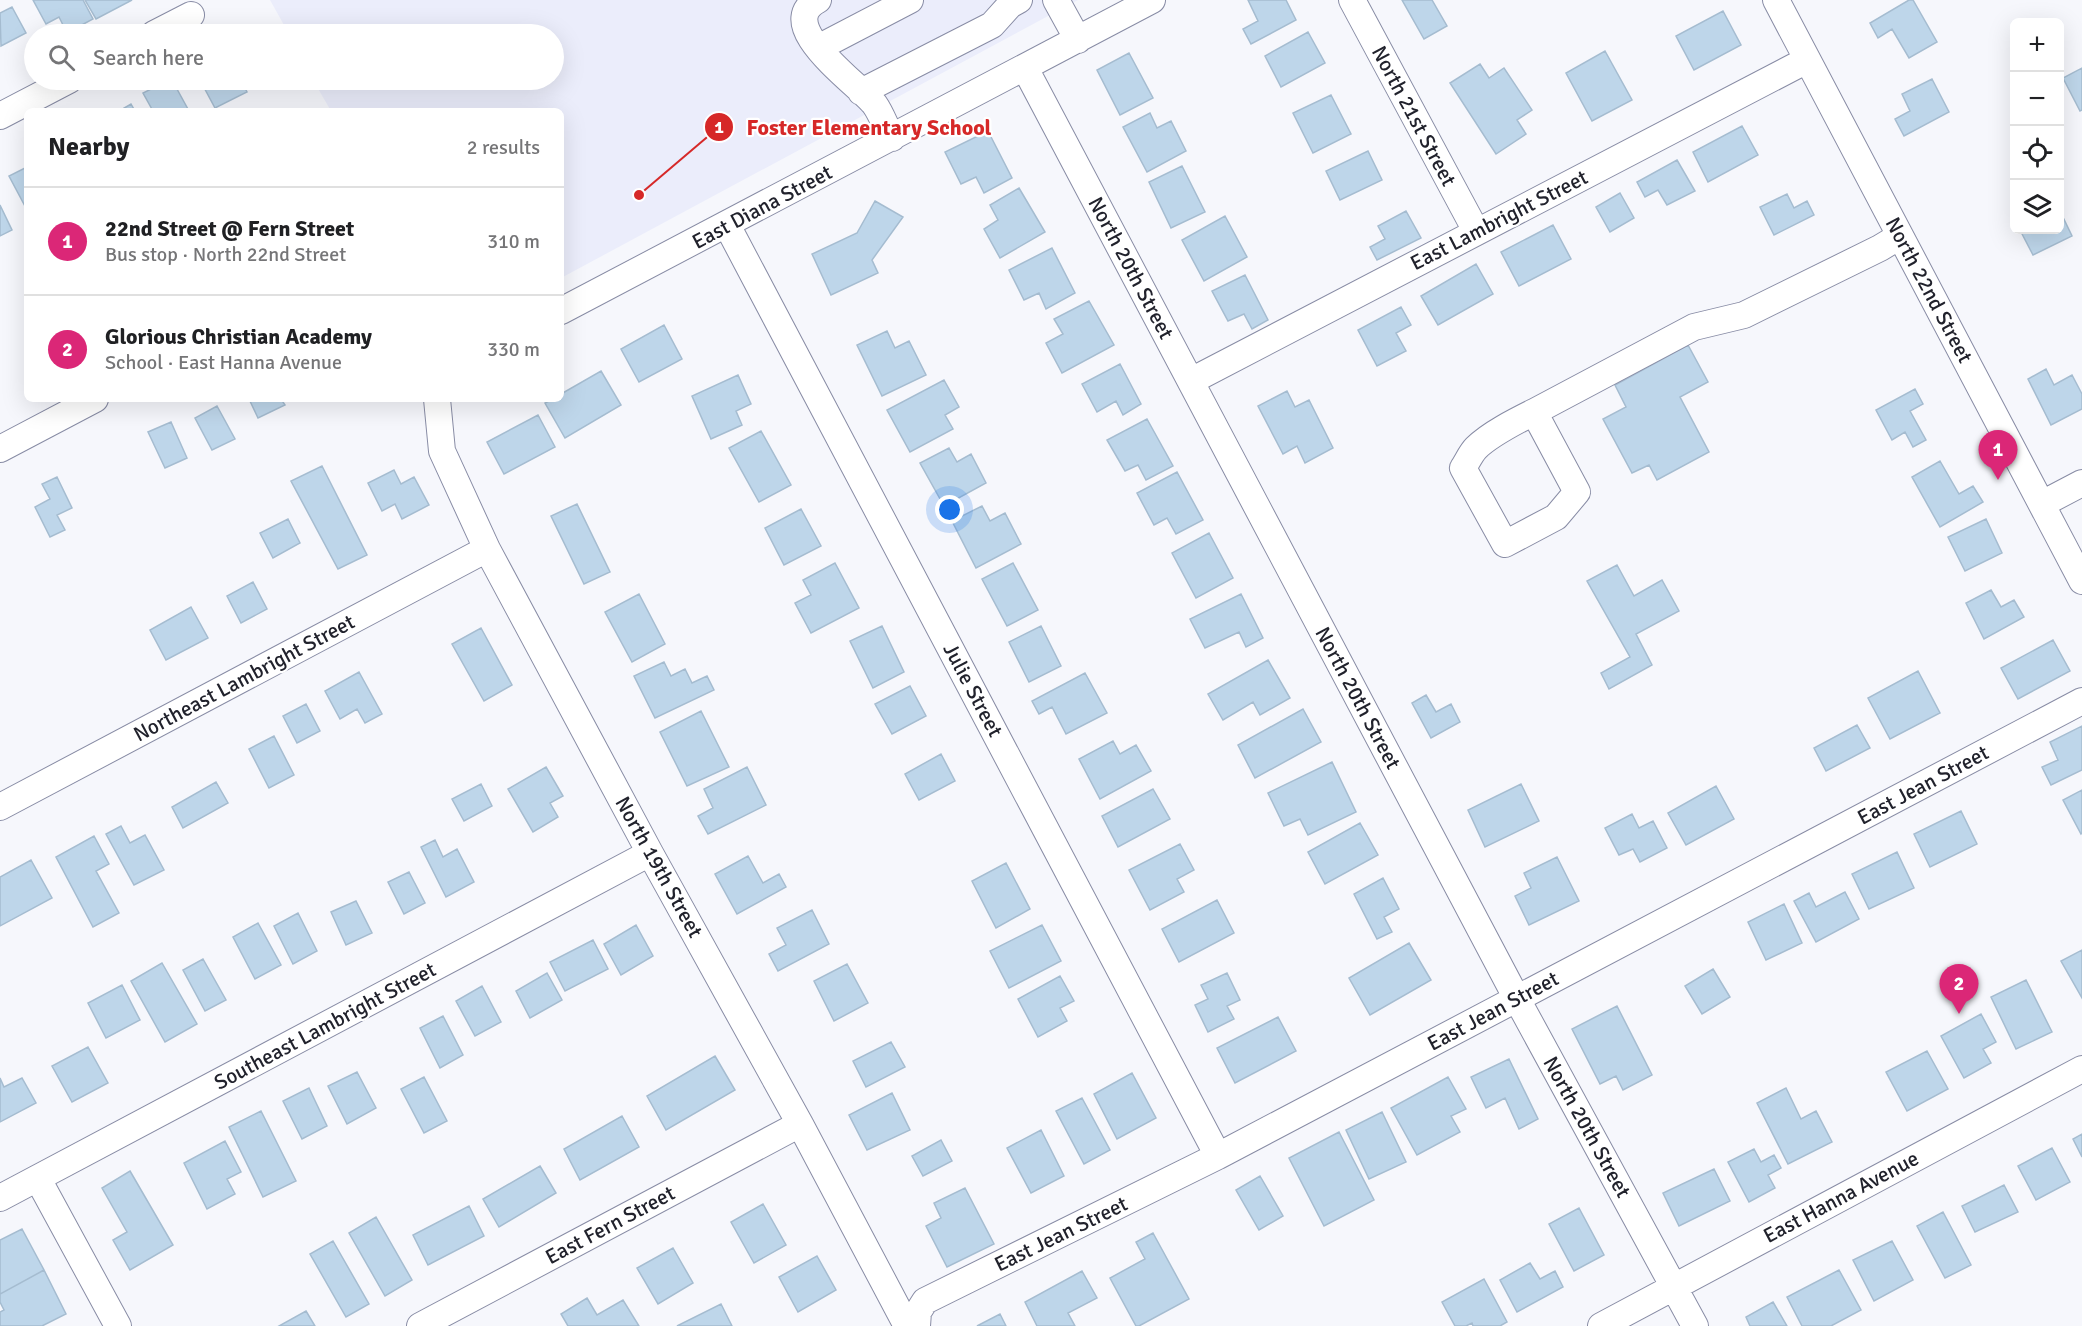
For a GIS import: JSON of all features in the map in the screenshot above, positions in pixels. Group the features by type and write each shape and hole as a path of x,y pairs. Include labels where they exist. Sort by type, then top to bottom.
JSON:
{"street":[{"path":"818,0 811,4 804,13 805,29 818,48 874,105 892,138"},
{"path":"818,48 910,0"},
{"path":"861,92 992,25 1010,5 1019,0"},
{"path":"1056,0 1078,39"},
{"name":"East Diana Street","path":"564,309 1152,0"},
{"name":"North 21st Street","path":"1352,0 1476,231"},
{"name":"North 22nd Street","path":"1776,0 2082,581"},
{"path":"173,24 191,15"},
{"name":"East Lambright Street","path":"1191,381 1808,60"},
{"name":"North 20th Street","path":"1025,68 1517,999 1695,1326"},
{"path":"0,116 50,90"},
{"name":"Julie Street","path":"728,225 1218,1156"},
{"path":"1534,412 1577,492 1556,517 1505,544 1463,468 1476,448 1506,427 1534,412 1694,327 1744,315 1900,236"},
{"path":"0,449 89,402"},
{"name":"North 19th Street","path":"437,402 442,451 488,549 907,1326"},
{"path":"2042,504 2082,483"},
{"name":"Northeast Lambright Street","path":"0,807 488,549"},
{"name":"East Jean Street","path":"917,1326 918,1312 926,1301 1218,1156 2082,701"},
{"name":"Southeast Lambright Street","path":"0,1198 650,853"},
{"name":"East Hanna Avenue","path":"1601,1326 2082,1069"},
{"name":"East Fern Street","path":"420,1326 800,1124"},
{"path":"38,1179 118,1326"}],"shaded area":[{"path":"270,0 1078,0 564,276 564,108 329,108 319,90 564,90 564,24 283,24"}],"building":[{"path":"33,0 83,0 93,19 84,24 62,24 59,17 46,24"},
{"path":"85,0 132,0 96,19"},
{"path":"1248,0 1286,0 1296,20 1251,44 1243,29 1258,21"},
{"path":"1402,0 1432,0 1447,26 1424,39"},
{"path":"1909,0 1913,0 1937,42 1909,58 1892,29 1878,38 1870,23"},
{"path":"12,7 24,29 24,34 1,46 0,13"},
{"path":"1723,11 1741,45 1694,70 1676,36"},
{"path":"1308,32 1325,63 1281,87 1265,56"},
{"path":"1605,51 1632,100 1592,121 1566,73"},
{"path":"1129,53 1153,98 1120,115 1097,70"},
{"path":"1480,64 1489,78 1504,68 1532,110 1517,120 1526,134 1496,154 1450,83"},
{"path":"2082,68 2082,110 2080,111 2064,77"},
{"path":"1932,79 1949,112 1904,136 1895,119 1910,111 1902,94"},
{"path":"149,90 177,90 187,108 151,108 143,93"},
{"path":"205,90 246,90 247,92 215,108"},
{"path":"1331,95 1351,134 1313,153 1293,113"},
{"path":"1150,113 1157,128 1171,121 1186,151 1147,172 1123,127"},
{"path":"1742,126 1758,155 1708,182 1693,152"},
{"path":"988,131 1012,178 984,193 976,177 961,184 945,152"},
{"path":"1368,151 1382,180 1340,200 1326,171"},
{"path":"1677,160 1695,191 1667,205 1658,190 1645,197 1637,182"},
{"path":"1182,166 1205,212 1171,228 1149,182"},
{"path":"24,168 24,204 9,176"},
{"path":"1019,188 1045,232 1000,258 984,229 998,220 990,205"},
{"path":"1620,193 1634,218 1610,232 1596,207"},
{"path":"1787,194 1794,208 1807,201 1814,215 1774,235 1760,207"},
{"path":"875,201 903,217 872,260 878,273 831,295 812,254 857,233"},
{"path":"0,205 12,230 0,236"},
{"path":"1406,211 1421,238 1377,260 1370,247 1385,239 1378,226"},
{"path":"1225,216 1247,257 1204,281 1182,240"},
{"path":"2064,219 2072,236 2033,255 2022,234 2064,234"},
{"path":"1553,225 1571,259 1519,286 1501,252"},
{"path":"1052,248 1075,293 1046,309 1039,293 1024,300 1009,270"},
{"path":"1476,264 1493,294 1438,325 1421,296"},
{"path":"1245,275 1268,320 1252,329 1244,314 1228,321 1212,291"},
{"path":"1089,301 1114,345 1062,373 1046,343 1063,334 1054,319"},
{"path":"1401,307 1411,325 1396,333 1406,351 1377,366 1358,330"},
{"path":"664,325 682,359 639,382 621,349"},
{"path":"887,331 895,348 909,341 926,375 882,396 857,345"},
{"path":"1688,345 1708,382 1680,397 1709,452 1657,480 1649,465 1632,473 1603,419 1626,407 1615,385"},
{"path":"1120,364 1141,404 1123,415 1116,401 1097,412 1082,384"},
{"path":"2046,369 2054,385 2072,375 2082,394 2082,409 2051,425 2028,379"},
{"path":"601,371 621,405 565,438 545,403 564,402 564,392"},
{"path":"738,375 751,404 736,411 742,425 711,439 692,396"},
{"path":"944,380 959,407 945,415 953,429 910,452 887,410"},
{"path":"1915,389 1923,404 1910,411 1926,440 1913,447 1905,432 1892,440 1876,410"},
{"path":"1287,391 1295,407 1309,400 1333,448 1305,463 1297,446 1283,454 1258,406"},
{"path":"250,402 283,402 285,405 258,418"},
{"path":"217,406 235,439 212,450 195,418"},
{"path":"538,415 555,447 504,474 487,442"},
{"path":"1147,419 1173,466 1146,480 1138,465 1125,471 1107,440"},
{"path":"171,422 187,458 165,468 148,432"},
{"path":"761,431 791,485 759,502 729,448"},
{"path":"949,448 957,462 971,454 986,483 944,506 920,463"},
{"path":"1940,461 1959,494 1973,486 1983,502 1940,527 1912,477"},
{"path":"322,466 367,555 338,569 291,481"},
{"path":"394,470 401,484 414,477 429,505 402,519 395,504 382,511 368,483"},
{"path":"1177,472 1203,520 1176,534 1167,518 1154,525 1137,493"},
{"path":"57,477 72,508 57,515 65,530 50,537 35,507 50,499 42,484"},
{"path":"577,504 610,572 584,584 551,516"},
{"path":"982,506 990,521 1005,513 1021,544 976,568 952,521"},
{"path":"801,509 821,546 784,565 765,528"},
{"path":"288,519 300,543 273,558 260,533"},
{"path":"1986,519 2002,553 1965,571 1948,537"},
{"path":"1209,533 1233,578 1196,598 1172,553"},
{"path":"835,563 859,608 811,633 795,603 811,595 803,580"},
{"path":"1013,563 1038,610 1007,626 982,579"},
{"path":"1617,565 1634,596 1662,580 1679,611 1636,634 1652,665 1609,689 1601,673 1630,657 1587,581"},
{"path":"253,582 267,609 241,623 227,596"},
{"path":"1991,590 2001,607 2014,600 2024,617 1984,639 1966,603"},
{"path":"639,594 665,644 632,662 605,612"},
{"path":"1241,594 1263,638 1246,647 1239,632 1205,648 1190,619"},
{"path":"191,607 208,638 166,660 150,630"},
{"path":"882,626 904,672 873,688 850,641"},
{"path":"1041,626 1061,666 1029,682 1009,642"},
{"path":"481,628 512,685 484,701 452,644"},
{"path":"2053,640 2070,671 2018,699 2001,668"},
{"path":"1268,660 1290,698 1260,715 1253,702 1223,720 1208,694"},
{"path":"664,662 671,676 685,669 692,683 707,676 714,690 655,718 634,676"},
{"path":"1918,671 1940,713 1890,739 1868,698"},
{"path":"359,672 382,714 365,723 357,709 340,719 325,691"},
{"path":"1085,673 1107,713 1066,734 1052,707 1039,714 1032,701"},
{"path":"910,686 926,716 892,734 875,704"},
{"path":"1426,695 1436,712 1451,704 1460,722 1431,738 1412,703"},
{"path":"306,704 320,731 297,743 283,716"},
{"path":"1303,709 1321,742 1255,778 1238,745"},
{"path":"701,711 729,767 687,786 660,732"},
{"path":"1857,725 1870,748 1826,771 1814,748"},
{"path":"2082,726 2082,770 2051,785 2042,767 2058,760 2050,742"},
{"path":"274,736 294,775 269,788 249,749"},
{"path":"1113,741 1120,754 1136,745 1151,771 1100,799 1079,759"},
{"path":"941,754 955,781 919,800 905,774"},
{"path":"1332,762 1356,812 1308,835 1300,819 1284,826 1268,793"},
{"path":"546,767 563,796 550,803 558,817 533,832 508,789"},
{"path":"747,767 766,805 708,834 698,816 713,808 704,789"},
{"path":"216,782 228,803 183,828 172,807"},
{"path":"481,784 492,806 464,821 452,799"},
{"path":"1521,784 1539,821 1485,847 1468,810"},
{"path":"1716,786 1734,819 1686,845 1668,813"},
{"path":"1153,789 1170,819 1118,847 1102,816"},
{"path":"2082,790 2082,833 2081,834 2063,800"},
{"path":"1961,811 1977,844 1930,867 1914,834"},
{"path":"1632,814 1639,828 1653,821 1667,848 1640,862 1633,849 1619,855 1605,828"},
{"path":"1360,823 1378,855 1325,884 1308,852"},
{"path":"121,826 130,843 145,835 164,870 134,885 106,834"},
{"path":"94,836 109,864 96,871 119,913 93,927 56,857"},
{"path":"435,840 443,857 457,849 474,882 446,897 421,847"},
{"path":"1180,844 1194,870 1177,879 1184,892 1150,910 1129,870"},
{"path":"1897,852 1914,888 1869,909 1852,874"},
{"path":"748,856 763,883 779,874 786,887 737,914 715,874"},
{"path":"1557,857 1579,901 1529,925 1515,896 1531,888 1524,873"},
{"path":"31,860 52,898 0,926 0,877"},
{"path":"1006,863 1030,909 996,928 972,881"},
{"path":"409,872 425,903 404,914 388,882"},
{"path":"1383,878 1399,909 1384,917 1392,932 1377,939 1354,894"},
{"path":"1845,892 1859,919 1816,942 1794,901 1809,893 1816,907"},
{"path":"1217,900 1234,933 1179,962 1162,929"},
{"path":"356,901 372,933 346,945 331,912"},
{"path":"1784,904 1802,943 1766,960 1748,922"},
{"path":"812,910 829,944 778,971 769,954 786,945 777,928"},
{"path":"298,913 317,951 293,964 274,926"},
{"path":"258,923 281,965 255,979 233,937"},
{"path":"636,925 653,956 621,975 604,944"},
{"path":"1042,925 1061,961 1009,988 990,951"},
{"path":"593,940 608,969 565,991 550,962"},
{"path":"1409,943 1431,980 1370,1015 1349,978"},
{"path":"2082,950 2082,998 2061,961"},
{"path":"203,959 226,1000 205,1011 183,970"},
{"path":"162,963 197,1024 165,1042 131,981"},
{"path":"847,964 868,1003 834,1021 814,981"},
{"path":"1713,969 1730,997 1702,1014 1685,986"},
{"path":"547,973 562,1000 530,1018 516,991"},
{"path":"1227,973 1240,1000 1227,1006 1234,1019 1208,1032 1195,1005 1208,999 1201,985"},
{"path":"1060,976 1074,1001 1060,1008 1067,1021 1038,1037 1018,999"},
{"path":"2026,980 2052,1032 2016,1049 1991,997"},
{"path":"122,985 140,1020 106,1038 88,1003"},
{"path":"482,986 501,1022 475,1036 456,1001"},
{"path":"1617,1006 1652,1075 1623,1090 1616,1076 1600,1084 1572,1029"},
{"path":"1981,1014 1996,1042 1983,1049 1991,1063 1964,1078 1941,1036"},
{"path":"443,1016 463,1055 440,1068 420,1028"},
{"path":"1278,1017 1296,1051 1235,1083 1217,1048"},
{"path":"891,1042 905,1067 866,1087 853,1061"},
{"path":"88,1047 108,1083 72,1102 52,1066"},
{"path":"1927,1051 1948,1089 1907,1111 1886,1072"},
{"path":"715,1056 735,1090 666,1130 647,1096"},
{"path":"1509,1059 1538,1119 1519,1129 1505,1098 1486,1108 1471,1077"},
{"path":"357,1072 376,1108 347,1124 328,1086"},
{"path":"1132,1073 1156,1118 1117,1139 1094,1094"},
{"path":"424,1077 447,1121 424,1133 401,1089"},
{"path":"1448,1077 1466,1109 1451,1116 1460,1132 1417,1155 1391,1108"},
{"path":"0,1078 4,1087 22,1078 36,1103 0,1122"},
{"path":"309,1088 327,1126 302,1139 283,1101"},
{"path":"1786,1088 1801,1119 1816,1111 1832,1142 1788,1164 1757,1103"},
{"path":"892,1093 910,1130 867,1150 849,1115"},
{"path":"1082,1098 1110,1150 1084,1164 1056,1111"},
{"path":"261,1111 296,1181 263,1197 229,1127"},
{"path":"1382,1112 1406,1162 1369,1179 1346,1130"},
{"path":"622,1116 639,1147 580,1180 564,1149"},
{"path":"1041,1130 1064,1176 1031,1193 1007,1148"},
{"path":"1339,1132 1374,1200 1324,1226 1289,1158"},
{"path":"2082,1134 2082,1157 2073,1139"},
{"path":"941,1140 952,1161 923,1176 912,1156"},
{"path":"225,1141 241,1172 227,1179 235,1194 207,1209 184,1163"},
{"path":"2052,1148 2070,1182 2036,1200 2018,1166"},
{"path":"1754,1149 1761,1162 1774,1155 1781,1168 1768,1175 1775,1188 1749,1202 1728,1162"},
{"path":"540,1166 556,1193 499,1227 483,1199"},
{"path":"1714,1169 1730,1201 1679,1226 1663,1193"},
{"path":"130,1171 173,1245 130,1270 113,1240 127,1232 102,1188"},
{"path":"1260,1176 1283,1216 1259,1230 1236,1190"},
{"path":"2004,1185 2018,1212 1975,1232 1962,1206"},
{"path":"965,1188 994,1244 947,1267 926,1226 941,1218 934,1203"},
{"path":"763,1204 786,1245 754,1263 731,1222"},
{"path":"469,1206 484,1236 428,1265 413,1235"},
{"path":"1579,1208 1604,1255 1574,1271 1549,1224"},
{"path":"1943,1212 1971,1265 1945,1278 1917,1226"},
{"path":"376,1217 412,1280 385,1296 349,1233"},
{"path":"22,1229 44,1270 0,1294 0,1240"},
{"path":"1153,1233 1189,1299 1136,1326 1110,1278 1145,1259 1136,1242"},
{"path":"333,1241 369,1304 346,1317 310,1254"},
{"path":"1892,1241 1913,1280 1874,1301 1853,1260"},
{"path":"673,1248 693,1283 658,1304 637,1268"},
{"path":"817,1256 836,1290 798,1312 779,1277"},
{"path":"1530,1263 1540,1279 1555,1271 1563,1287 1517,1312 1500,1280"},
{"path":"44,1270 66,1314 42,1326 0,1326 0,1312 4,1310 0,1302 0,1294"},
{"path":"1839,1270 1861,1310 1831,1326 1802,1326 1787,1297"},
{"path":"1082,1271 1097,1298 1068,1313 1075,1326 1037,1326 1025,1302"},
{"path":"1484,1279 1507,1322 1500,1326 1473,1326 1472,1323 1466,1326 1455,1326 1442,1302"},
{"path":"587,1298 597,1315 623,1300 639,1326 568,1326 561,1314"},
{"path":"1773,1302 1787,1326 1750,1326 1746,1317"},
{"path":"721,1304 732,1326 677,1326"},
{"path":"306,1311 315,1326 279,1326"},
{"path":"1000,1314 1006,1326 977,1326"}],"place":[{"name":"Foster Elementary School","path":"639,195"},
{"name":"22nd Street @ Fern Street","path":"1998,480"},
{"name":"Glorious Christian Academy","path":"1959,1014"}]}
